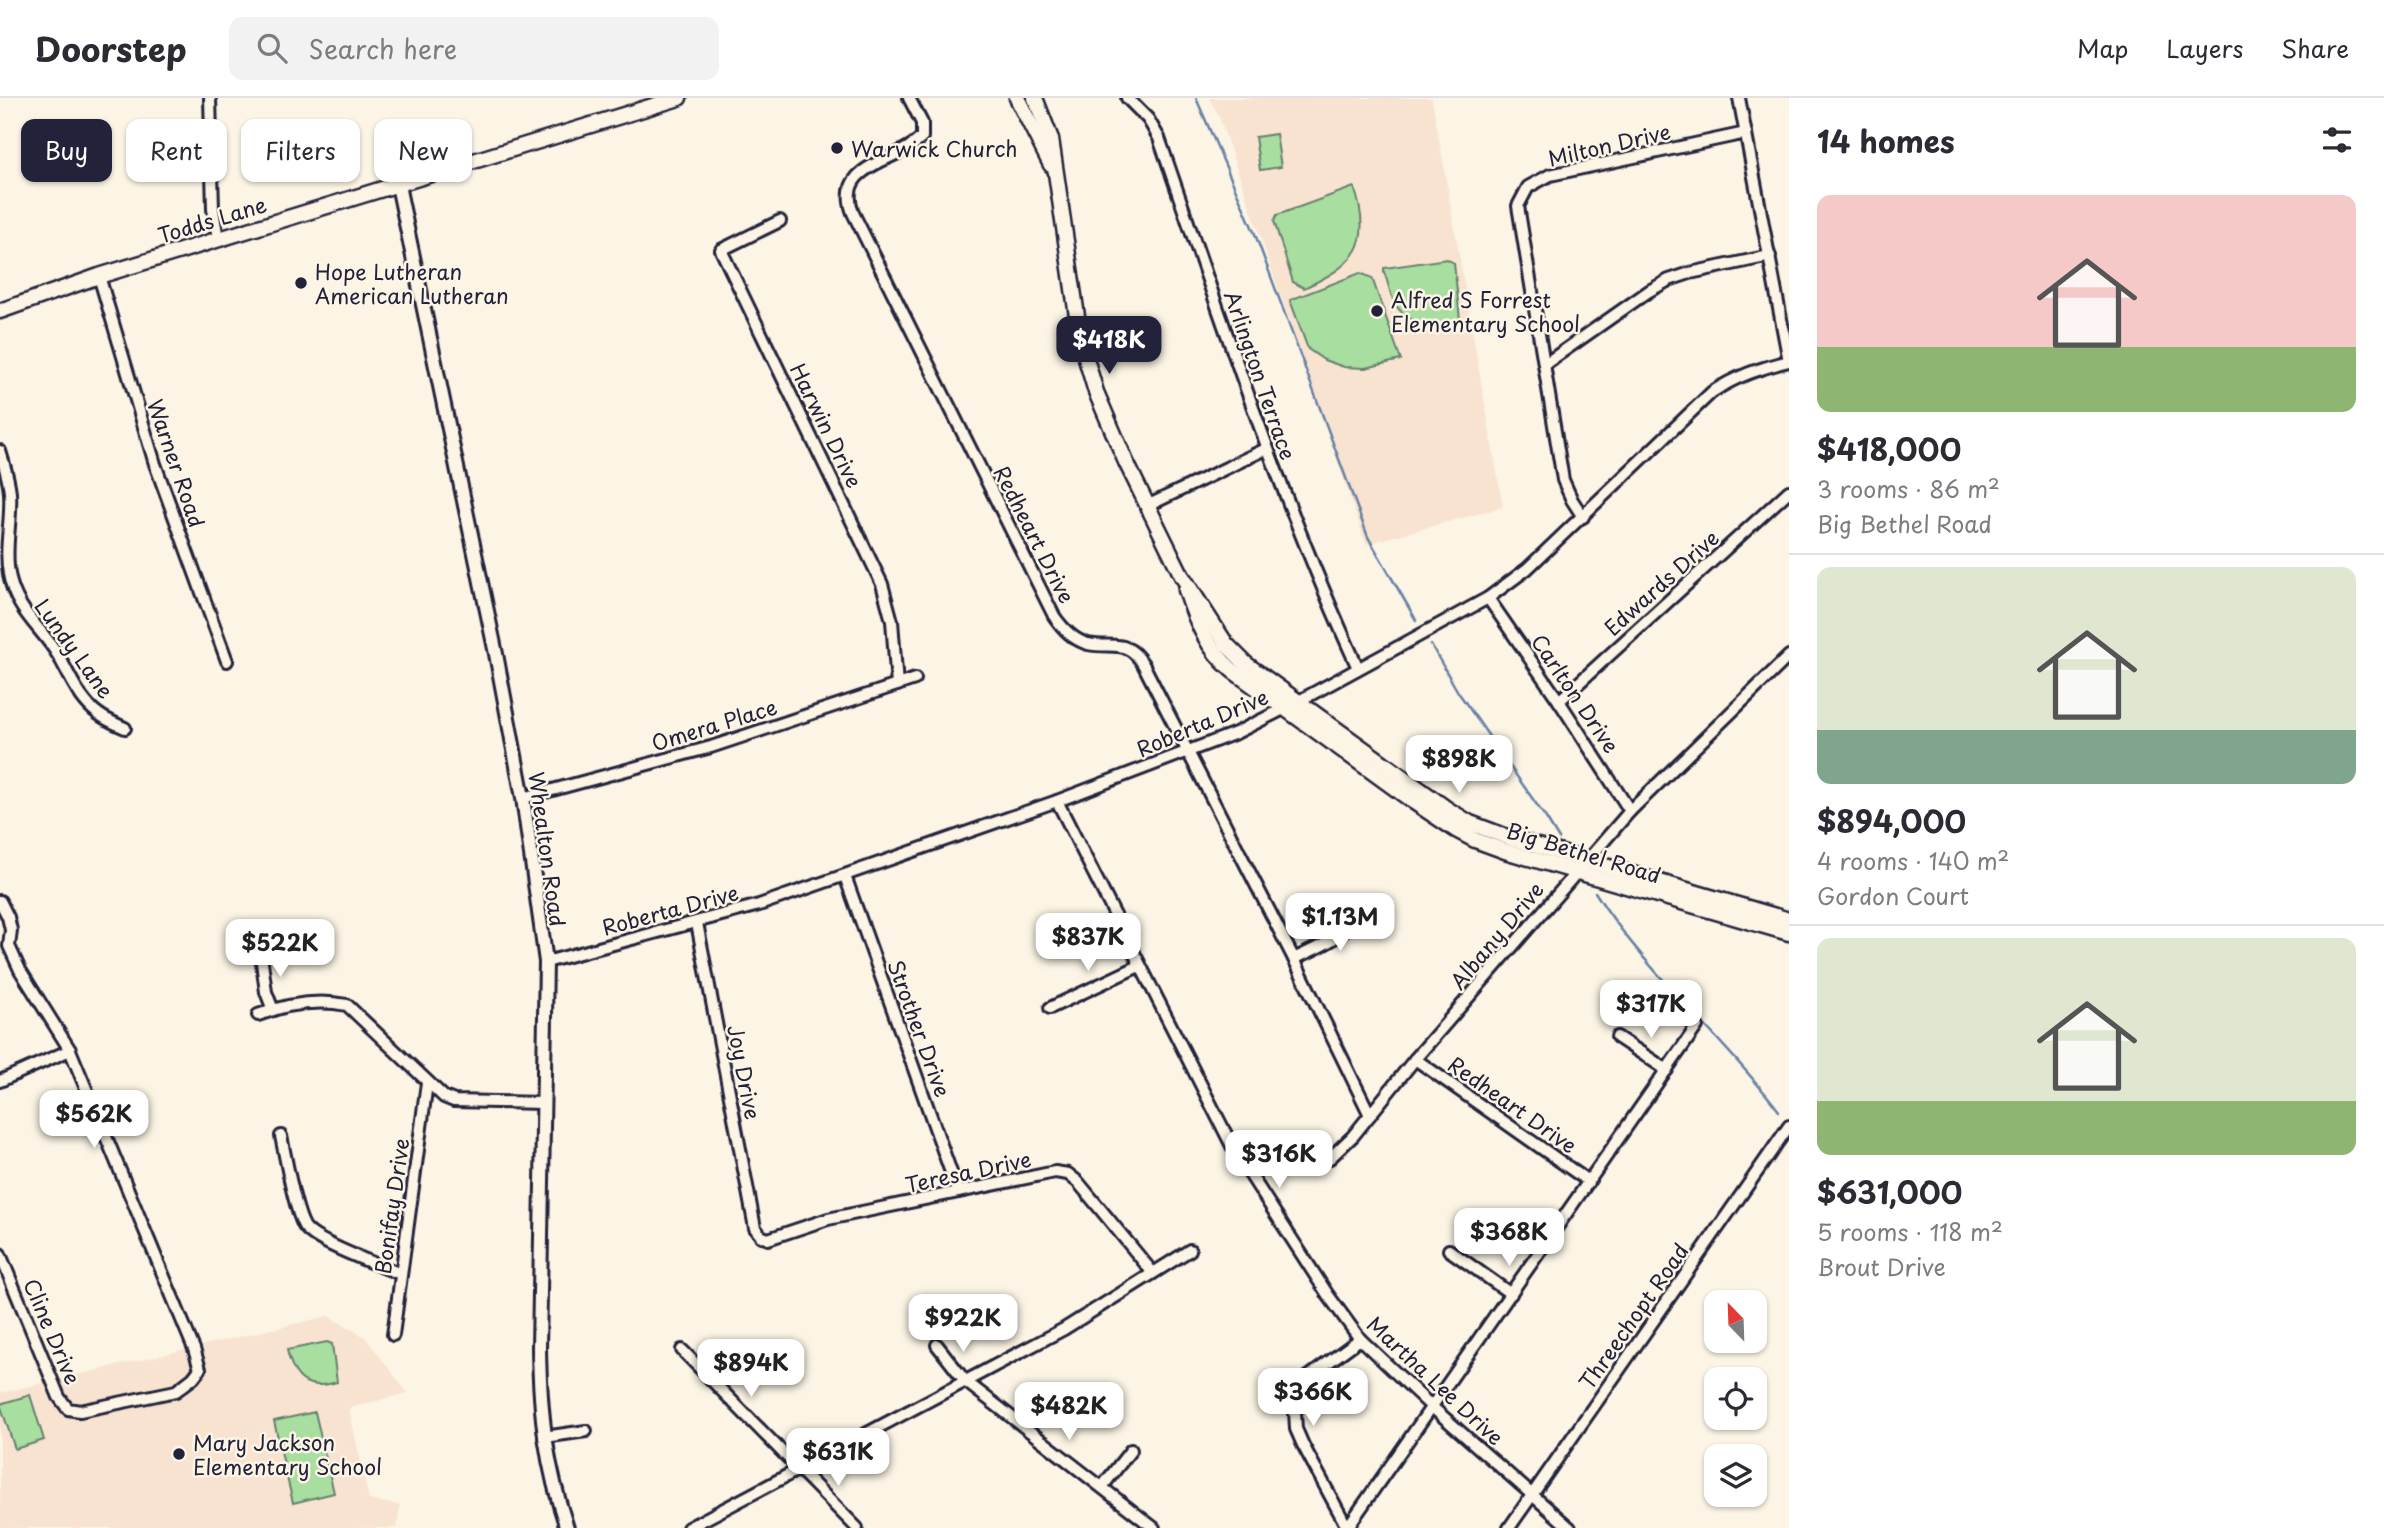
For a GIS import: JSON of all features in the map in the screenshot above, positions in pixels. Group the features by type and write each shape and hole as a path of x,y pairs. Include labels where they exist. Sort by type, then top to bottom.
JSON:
{"main road":[{"name":"Todds Lane","path":"0,311 99,276 678,98"},
{"name":"Big Bethel Road","path":"1017,98 1055,172"},
{"name":"Big Bethel Road","path":"1035,98 1051,139 1078,323 1087,362 1107,418 1182,576 1231,650 1431,806"},
{"name":"Big Bethel Road","path":"1182,576 1195,617 1212,649 1232,670 1284,709 1431,806 1580,866 1789,933"},
{"name":"Big Bethel Road","path":"1580,866 1789,920"}],"street":[{"path":"210,98 213,209 218,239"},
{"name":"Redheart Drive","path":"909,98 922,123 922,137 911,146 859,174 854,180 849,197 853,213 1054,616 1066,633 1086,643 1118,645 1137,654 1294,959 1370,1115"},
{"name":"Arlington Terrace","path":"1126,98 1148,119 1159,138 1266,449 1323,592 1358,668"},
{"path":"1739,98 1789,361"},
{"name":"Milton Drive","path":"1583,517 1563,480 1518,206 1528,187 1550,175 1746,133"},
{"name":"Whealton Road","path":"398,184 496,654 523,798 545,962 538,1348 544,1437 550,1472 567,1528"},
{"name":"Harwin Drive","path":"780,220 721,250 882,584 892,621 897,685"},
{"path":"1545,364 1649,291 1669,280 1770,256"},
{"name":"Warner Road","path":"99,276 155,464 227,661"},
{"name":"Roberta Drive","path":"545,962 759,905 1056,801 1236,733 1488,598 1527,569 1712,392 1752,370 1789,361"},
{"path":"1147,506 1266,449"},
{"name":"Lundy Lane","path":"0,452 8,476 10,494 8,552 14,592 23,611 57,652 84,700 101,717 125,728"},
{"name":"Edwards Drive","path":"1559,701 1789,491"},
{"name":"Carlton Drive","path":"1488,598 1630,811"},
{"name":"Albany Drive","path":"1330,1158 1353,1136 1415,1059 1630,811 1789,656"},
{"name":"Omera Place","path":"523,798 711,747 915,679"},
{"name":"Martha Lee Drive","path":"1056,801 1233,1148 1328,1295 1360,1339 1432,1407 1570,1528"},
{"name":"Strother Drive","path":"845,876 958,1192"},
{"path":"0,901 11,930 4,944 70,1050 0,1081"},
{"path":"1294,959 1340,934 1349,926 1354,916"},
{"name":"Joy Drive","path":"697,923 755,1228"},
{"path":"261,955 266,992 273,1010"},
{"path":"1050,1008 1139,966"},
{"path":"258,1015 282,1006 331,1002 347,1004 436,1092 454,1101 543,1103"},
{"path":"1360,1339 1307,1378 1298,1394 1295,1411 1296,1429 1303,1445 1347,1528 1697,1026"},
{"path":"1617,1037 1667,1069"},
{"name":"Cline Drive","path":"0,1254 59,1397 68,1409 79,1411 176,1391 200,1369 70,1050"},
{"name":"Redheart Drive","path":"1415,1059 1588,1181"},
{"name":"Bonifay Drive","path":"393,1335 428,1083"},
{"name":"Threechopt Road","path":"1509,1528 1789,1126"},
{"path":"281,1136 298,1209 305,1227 318,1238 401,1275"},
{"name":"Teresa Drive","path":"755,1228 761,1236 768,1239 828,1219 1055,1172 1068,1174 1078,1182 1153,1273"},
{"path":"688,1528 1064,1329 1190,1250"},
{"path":"1449,1250 1511,1294"},
{"path":"937,1345 965,1381 1154,1528"},
{"path":"682,1350 857,1528"},
{"path":"544,1437 586,1431"},
{"path":"1102,1487 1131,1450"}],"shaded area":[{"name":"Alfred S Forrest Elementary School","path":"1209,98 1432,98 1503,507 1366,544 1218,114"},
{"name":"Mary Jackson Elementary School","path":"328,1316 365,1337 408,1393 349,1408 369,1500 400,1505 397,1528 0,1528 0,1393"}],"green space":[{"path":"1276,134 1281,167 1260,170 1255,137"},
{"path":"1354,187 1362,224 1356,251 1336,271 1304,288 1293,282 1274,221 1277,215"},
{"path":"1447,259 1454,263 1461,329 1425,325 1408,317 1395,304 1384,272 1384,268"},
{"path":"1360,273 1372,278 1401,360 1365,368 1344,367 1324,360 1308,349 1290,300"},
{"path":"327,1342 332,1344 337,1382 318,1385 303,1381 294,1369 287,1350"},
{"path":"30,1395 44,1440 15,1449 0,1404"},
{"path":"315,1412 334,1493 293,1503 274,1421"}],"waterway":[{"path":"1196,98 1255,234 1368,537 1416,620"},
{"path":"1431,645 1458,692 1559,839"},
{"path":"1595,892 1637,950 1779,1111"}],"place":[{"name":"Warwick Church","path":"837,148"},
{"name":"Hope Lutheran American Lutheran","path":"301,283"},
{"name":"Alfred S Forrest Elementary School","path":"1377,311"},
{"name":"Mary Jackson Elementary School","path":"179,1454"}]}
